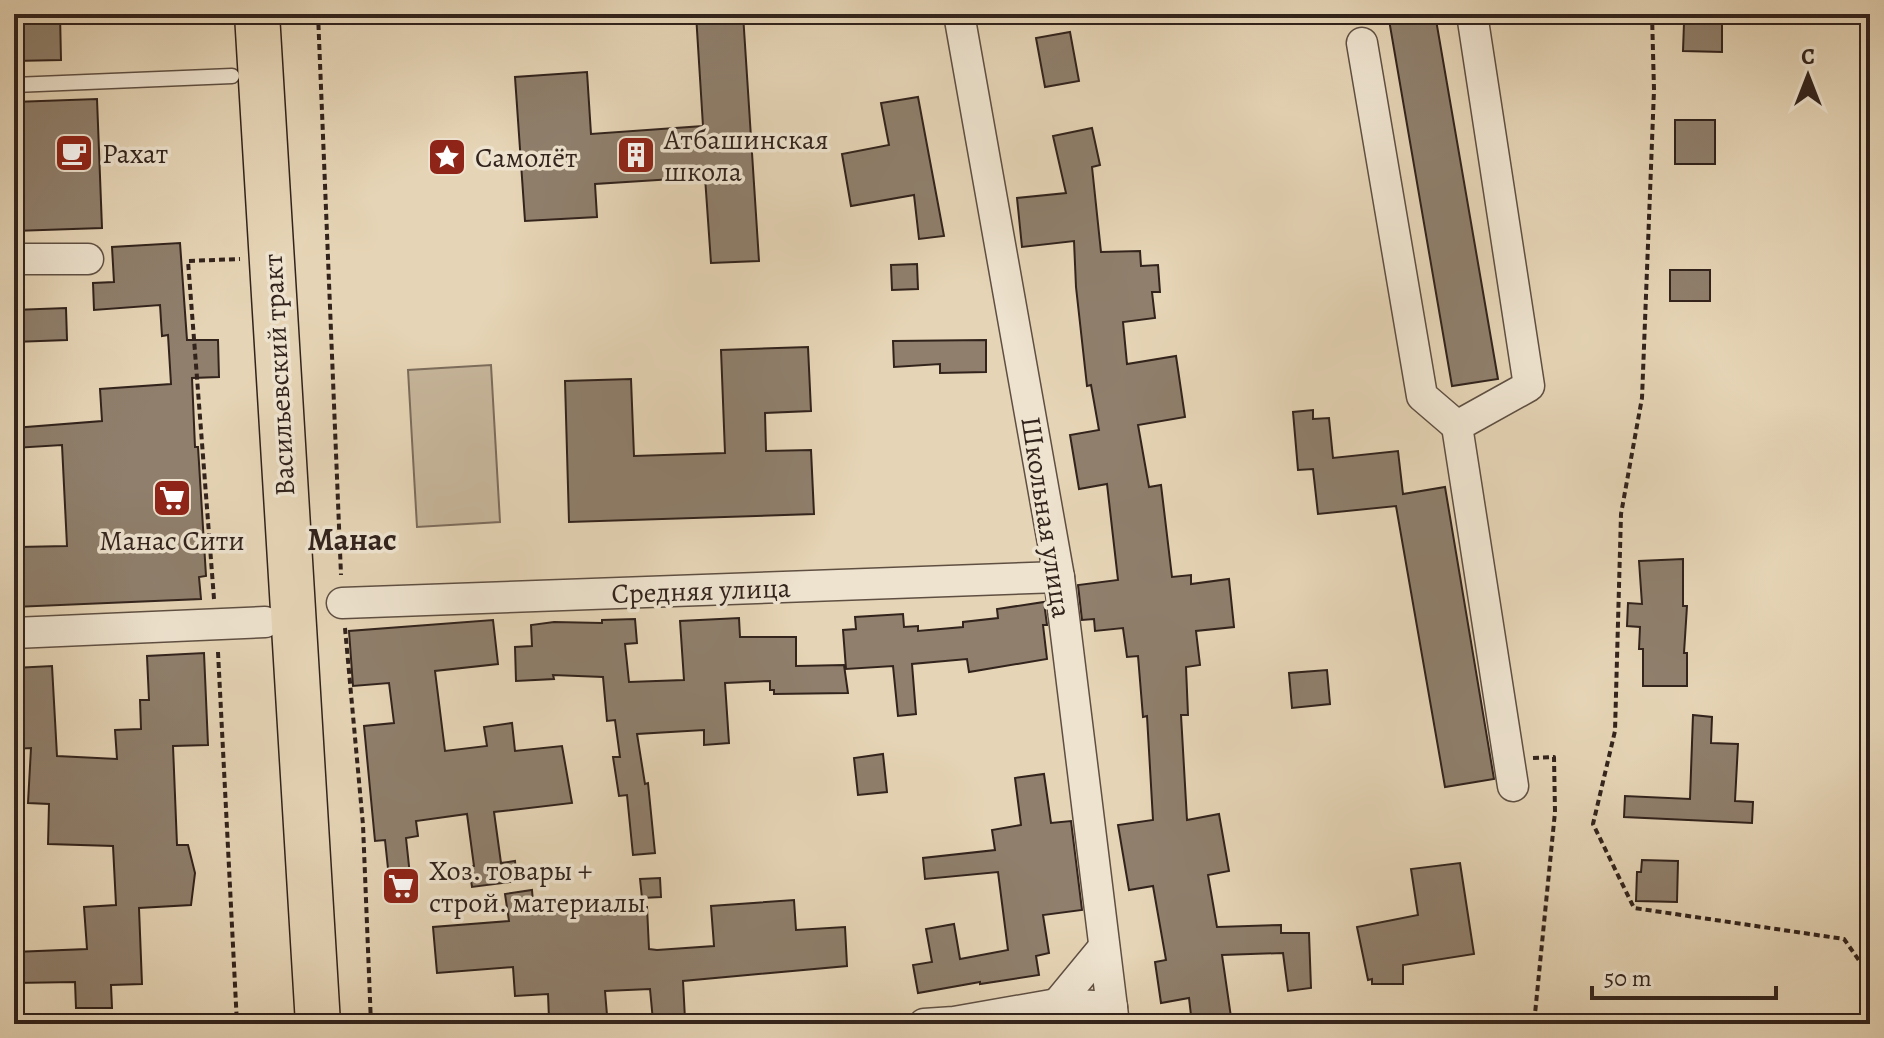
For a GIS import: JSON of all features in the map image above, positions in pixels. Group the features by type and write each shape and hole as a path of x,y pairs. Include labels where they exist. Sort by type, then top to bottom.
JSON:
{"main road":[{"name":"Васильевский тракт","path":"229,14 289,1024"},
{"name":"Васильевский тракт","path":"257,14 318,1024"}],"street":[{"name":"Школьная улица","path":"959,14 1059,577 1113,1015"},
{"path":"1457,426 1529,386 1472,14"},
{"path":"1362,43 1422,396 1457,426 1511,774"},
{"path":"14,259 88,259"},
{"name":"Средняя улица","path":"342,603 1059,577"},
{"path":"14,633 265,622"},
{"path":"1057,1004 1104,947"},
{"path":"924,1024 954,1022 1057,1004 1113,1015"}],"lane":[{"path":"14,85 232,76"}],"path":[{"path":"318,14 342,603 363,825 371,1024"},
{"path":"1652,14 1654,90 1642,398 1621,514 1615,731 1593,824 1634,908 1844,939 1870,976"},
{"path":"1511,774 1554,757 1555,812 1534,1024"}],"shaded area":[{"path":"491,365 500,522 417,527 408,370"}],"building":[{"path":"14,14 60,14 61,60 14,61"},
{"name":"Атбашинская школа","path":"696,14 743,14 759,261 711,263 705,177 595,184 597,217 525,221 515,77 587,72 591,134 703,126"},
{"path":"1388,14 1435,14 1498,379 1452,386"},
{"path":"1684,23 1722,24 1722,52 1683,51"},
{"path":"1070,32 1079,81 1045,87 1036,38"},
{"path":"918,97 944,236 919,239 914,195 851,206 842,154 889,145 881,103"},
{"path":"97,99 102,228 14,231 14,102"},
{"path":"1675,120 1715,120 1715,164 1675,164"},
{"path":"1092,128 1100,165 1092,167 1101,252 1140,251 1141,266 1158,265 1160,292 1152,292 1155,318 1123,322 1127,364 1176,356 1185,417 1138,425 1149,487 1161,485 1172,577 1191,575 1191,584 1229,579 1234,627 1196,631 1200,665 1186,667 1188,715 1181,715 1187,820 1219,814 1229,871 1208,875 1217,927 1281,925 1281,933 1309,933 1311,988 1288,991 1283,953 1222,955 1232,1024 1192,1024 1189,998 1161,1003 1155,962 1166,960 1153,886 1129,890 1118,825 1153,820 1147,716 1143,717 1138,656 1127,657 1123,628 1095,631 1094,619 1082,620 1078,585 1118,580 1107,484 1079,489 1070,435 1099,430 1091,385 1087,386 1074,241 1022,247 1017,198 1066,193 1053,136"},
{"path":"180,243 187,340 218,340 219,377 192,378 206,576 199,577 201,599 14,607 14,561 22,561 19,547 67,546 62,445 14,448 14,428 102,421 100,389 171,384 168,335 162,336 160,305 94,310 93,283 114,282 112,247"},
{"path":"917,264 918,289 892,290 891,265"},
{"path":"1670,270 1710,270 1710,301 1670,301"},
{"path":"66,308 67,340 14,342 14,310"},
{"path":"986,340 986,372 940,373 940,364 894,367 893,341"},
{"path":"808,347 811,411 765,413 766,451 811,450 814,514 569,522 565,381 631,379 634,456 725,453 721,350"},
{"path":"1313,410 1313,419 1329,418 1333,458 1398,451 1403,494 1445,487 1494,779 1445,787 1396,506 1318,514 1313,469 1298,470 1293,412"},
{"path":"1683,559 1683,606 1687,606 1684,653 1687,653 1687,686 1643,686 1640,627 1627,626 1628,603 1642,604 1639,561"},
{"path":"1044,602 1047,659 969,672 967,659 912,664 916,714 898,716 893,666 846,669 843,630 856,629 855,617 903,614 904,627 918,626 918,631 963,627 963,622 998,618 997,609"},
{"path":"739,618 740,637 796,637 796,666 844,665 848,693 774,694 774,690 770,690 770,681 725,683 729,743 704,745 704,730 637,734 645,784 648,783 655,853 633,855 627,795 619,796 613,757 620,757 615,720 607,721 603,677 553,675 554,679 516,681 515,647 532,646 531,625 635,619 637,643 625,644 629,682 684,680 680,621"},
{"path":"493,620 498,664 435,671 445,751 487,746 484,727 512,723 515,751 562,746 572,803 494,812 501,863 515,861 517,881 472,887 469,867 474,866 467,814 416,821 418,836 406,838 412,894 391,897 385,840 375,841 364,726 394,723 389,683 353,686 349,631"},
{"path":"204,653 208,745 173,746 177,845 188,845 195,873 191,905 139,908 142,984 111,985 112,1008 76,1008 75,982 14,983 14,952 87,949 84,907 116,905 113,846 48,844 49,804 28,803 31,748 14,749 14,668 52,666 57,756 117,759 115,730 141,729 140,700 149,700 147,656"},
{"path":"1327,670 1330,704 1292,708 1289,673"},
{"path":"1693,715 1712,717 1711,743 1738,744 1735,801 1753,802 1752,823 1624,817 1625,796 1690,799"},
{"path":"883,754 887,792 858,795 854,758"},
{"path":"1044,774 1051,823 1071,821 1082,910 1043,915 1049,953 1036,956 1039,975 918,993 913,965 932,962 926,929 954,924 960,959 1008,950 998,872 925,879 923,858 995,850 992,830 1021,825 1015,778"},
{"path":"1642,860 1678,861 1677,902 1636,901 1637,872 1641,872"},
{"path":"1460,863 1474,954 1403,965 1403,984 1372,984 1372,979 1368,980 1357,927 1418,915 1411,869"},
{"path":"660,878 661,897 642,898 640,879"},
{"path":"532,890 534,914 647,907 649,949 657,950 714,946 711,906 794,900 796,930 845,927 847,966 683,981 685,1019 653,1021 650,989 605,991 607,1015 549,1019 548,994 515,996 513,967 437,973 433,927 509,921 505,894"}],"place":[{"name":"Рахат","path":"74,153"},
{"name":"Атбашинская школа","path":"636,155"},
{"name":"Самолёт","path":"447,157"},
{"name":"Манас Сити","path":"172,498"},
{"name":"Хоз. товары + строй. материалы","path":"401,886"}],"district":[{"name":"Манас","path":"352,539"}]}
